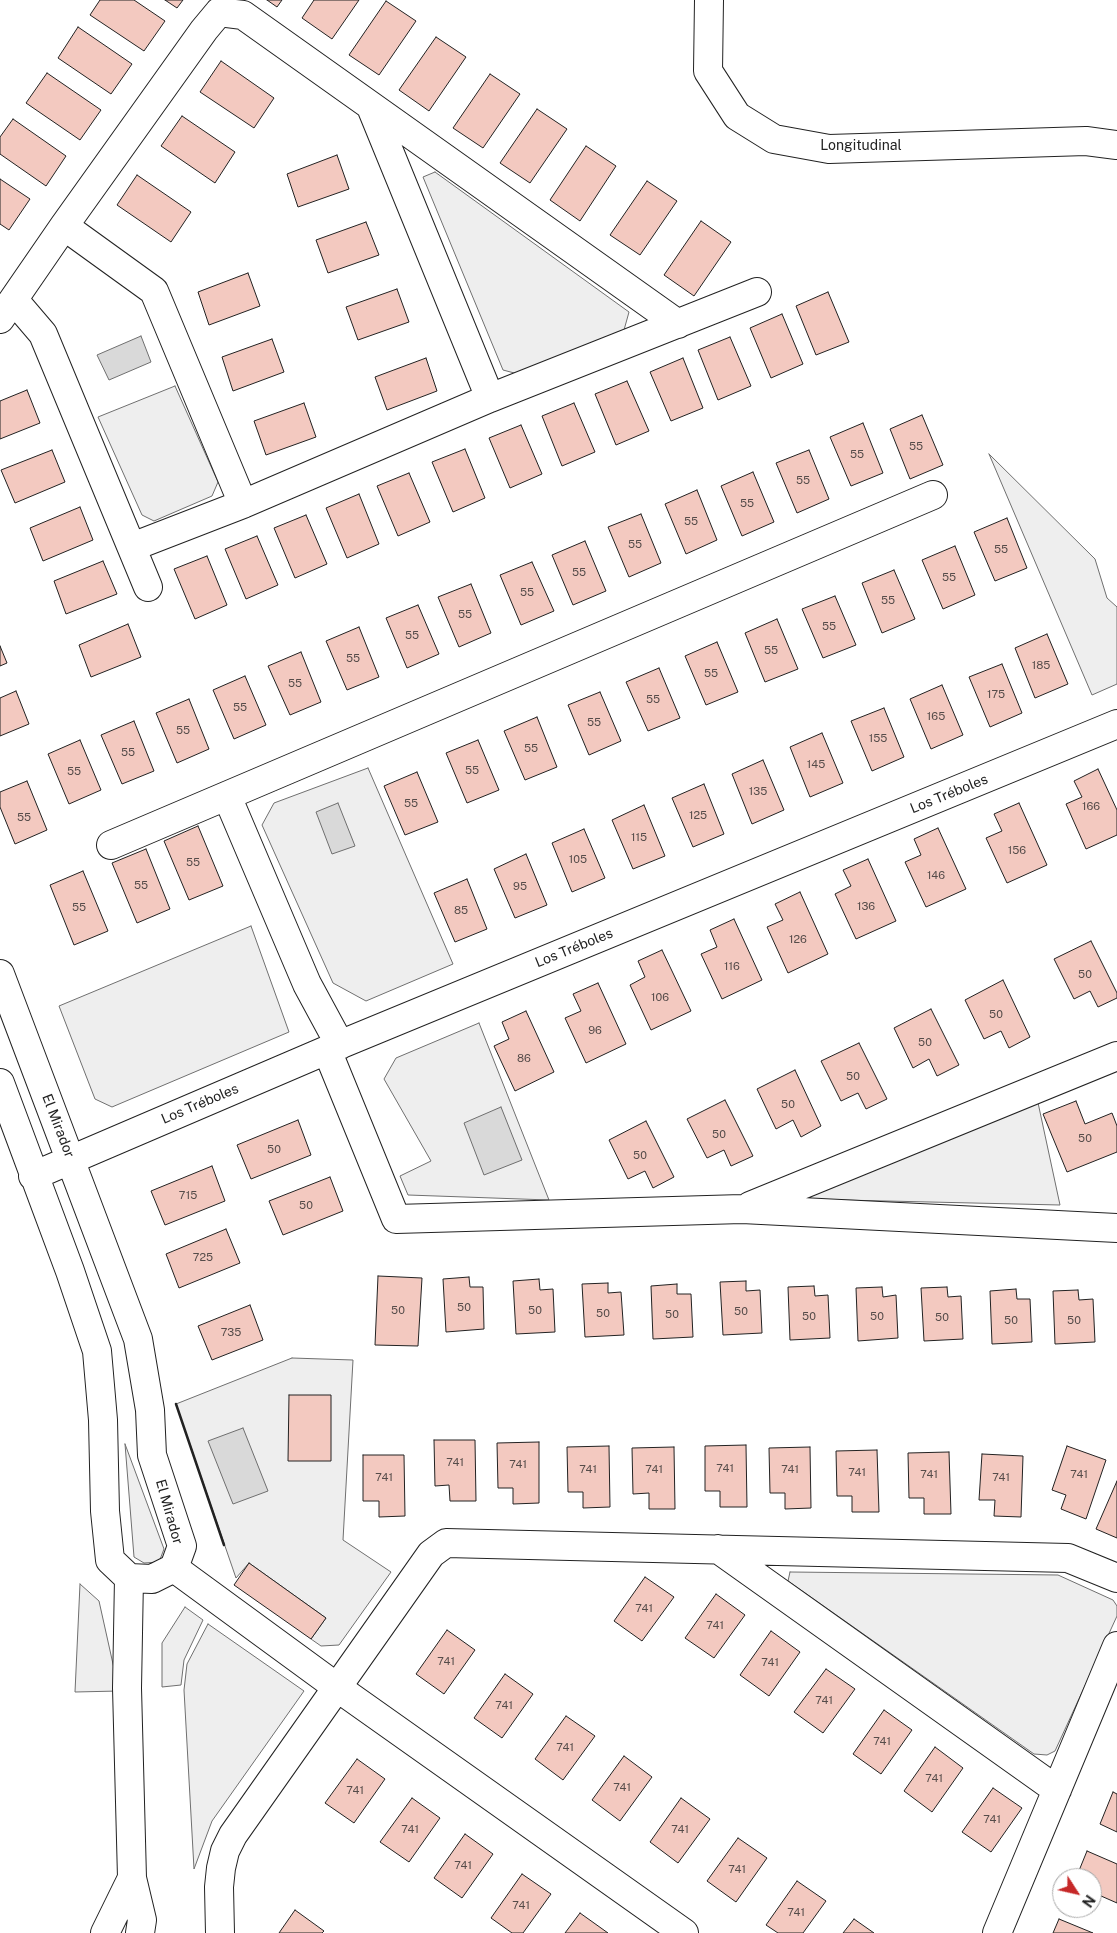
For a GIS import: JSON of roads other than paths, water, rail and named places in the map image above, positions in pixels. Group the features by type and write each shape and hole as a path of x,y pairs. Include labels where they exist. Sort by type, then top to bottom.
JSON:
{"street":[{"name":"Longitudinal","path":"709,0 708,71 736,116 774,140 829,149 1086,141 1117,145"},
{"path":"148,587 43,334 7,309 64,226 222,6 243,15 678,324"},
{"path":"371,106 490,398"},
{"path":"64,226 154,291 243,504"},
{"path":"132,547 243,504 490,398 757,292"},
{"path":"111,845 933,495"},
{"name":"Los Tréboles","path":"33,1176 334,1048 1117,724"},
{"path":"227,796 334,1048 396,1218 742,1209 1117,1228"},
{"name":"El Mirador","path":"0,974 138,1339 150,1410 152,1455 182,1546 174,1568"},
{"path":"742,1209 1117,1056"},
{"path":"0,1083 33,1176 70,1271 97,1351 103,1420 105,1511 110,1560 129,1578 152,1579 174,1568 338,1688 684,1933"},
{"path":"220,1933 219,1887 225,1851 233,1835 431,1554 446,1544 1068,1558 1117,1578"},
{"path":"718,1549 1057,1790"},
{"path":"129,1578 127,1688 132,1878 142,1920 140,1933"},
{"path":"997,1933 1117,1646"},
{"path":"105,1933 132,1878"}]}
